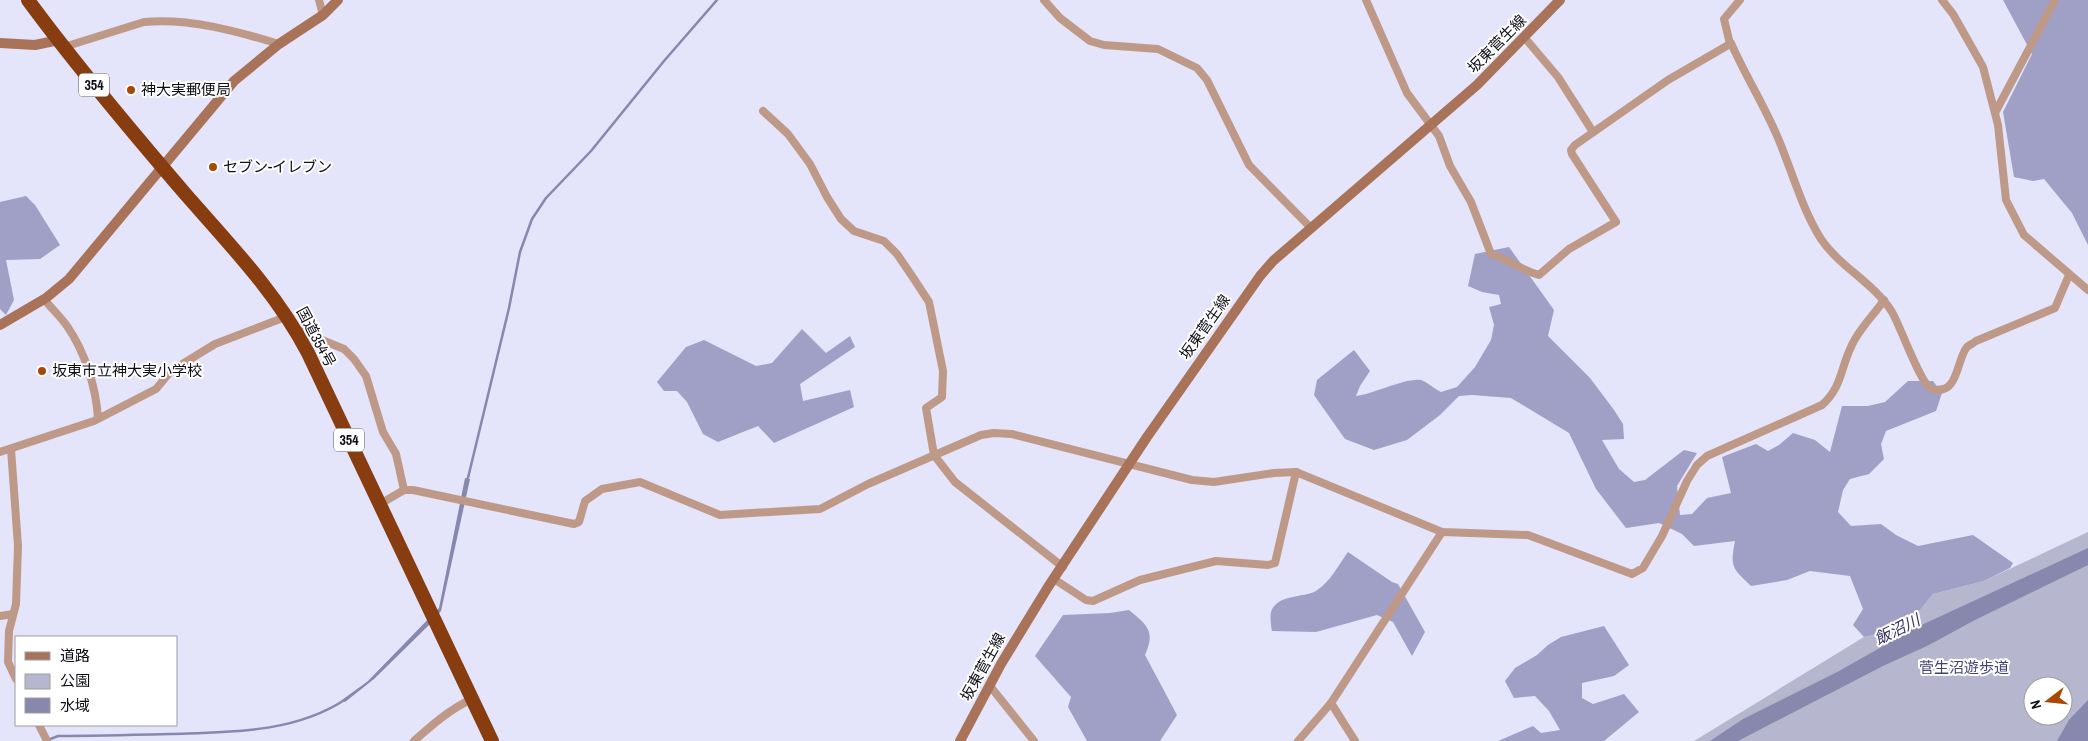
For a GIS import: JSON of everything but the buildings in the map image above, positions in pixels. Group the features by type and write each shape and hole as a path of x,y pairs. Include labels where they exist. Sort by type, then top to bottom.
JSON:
{"highway":[{"name":"国道354号","path":"28,0 162,167 261,281 288,316 380,504 492,741"}],"main road":[{"path":"0,325 44,299 69,279 234,81 279,44 323,15 338,0"},
{"name":"坂東菅生線","path":"960,741 1001,664 1054,579 1147,437 1260,276 1273,261 1477,85 1525,38 1555,2"},
{"path":"0,43 62,44"}],"street":[{"path":"319,0 323,15"},
{"path":"1044,0 1060,18 1090,41 1104,45 1158,49 1197,68 1207,80 1249,165 1311,228"},
{"path":"1366,0 1407,93 1439,136 1450,166 1470,202 1491,254 1506,259 1523,270 1539,276 1569,249 1616,222 1572,154 1571,150 1575,145 1668,80 1730,44"},
{"path":"1740,0 1724,19 1730,44 1731,42 1777,136 1799,192 1821,239 1829,249 1884,300 1894,314 1927,386 1937,389 1946,388 1953,382 1966,348 1976,341 2055,308 2069,275"},
{"path":"1942,0 1953,14 1983,67 1996,111 2006,200 2024,235 2088,290"},
{"path":"1996,111 2055,0"},
{"path":"62,44 144,22 157,21 223,28 279,44"},
{"path":"1525,38 1558,77 1593,132"},
{"path":"763,111 788,134 810,164 841,219 854,231 884,241 897,254 929,302 943,371 942,397 926,408 934,455 955,482 1062,568"},
{"path":"44,299 66,325 77,342 94,389 98,418"},
{"path":"380,504 404,490 413,490 574,524 579,522 585,502 602,489 640,482 720,516 820,509 868,484 981,435 994,433 1012,434 1192,480 1214,482 1274,473 1296,472 1442,532 1528,535 1632,574 1643,568 1662,536 1687,481 1697,465 1707,456 1822,405 1832,396 1840,382 1851,347 1884,300"},
{"path":"0,452 98,418 138,400 156,389 171,371 215,344 288,316"},
{"path":"295,329 344,349 366,376 382,432 396,454 404,490"},
{"path":"11,449 18,546 16,604 9,631 8,662 15,677"},
{"path":"1054,579 1086,600 1093,601 1140,580 1216,561 1268,565 1275,563 1296,472"},
{"path":"1298,741 1331,703 1442,532"},
{"path":"0,616 13,614"},
{"path":"990,686 1034,741"},
{"path":"414,741 453,709 472,699"},
{"path":"1331,703 1355,741"},
{"path":"40,726 47,741"}],"green space":[{"name":"菅生沼遊歩道","path":"2088,532 2088,741 1694,741 1864,637 1906,627 1933,594 1984,581"}],"shaded area":[{"path":"2003,0 2088,0 2088,245 2072,213 2044,179 2033,181 2014,177 2003,112 2032,54"},
{"path":"26,196 35,205 60,245 40,259 6,260 14,300 6,315 0,309 0,202"},
{"path":"1509,247 1554,310 1548,336 1590,378 1623,424 1624,439 1602,440 1619,469 1634,482 1645,480 1684,450 1697,453 1677,486 1680,515 1692,514 1707,498 1731,493 1722,457 1756,444 1768,451 1779,445 1793,433 1815,440 1830,452 1842,406 1868,406 1885,402 1908,381 1933,381 1942,393 1936,411 1886,431 1881,444 1884,459 1869,474 1850,479 1843,490 1838,512 1851,526 1881,524 1896,535 1918,546 1973,535 2013,563 2010,568 1984,581 1933,594 1906,627 1864,637 1853,625 1863,609 1850,576 1810,571 1787,580 1751,586 1736,571 1734,566 1735,541 1694,546 1682,534 1659,523 1626,528 1596,489 1569,433 1511,398 1459,396 1440,415 1407,440 1374,450 1345,439 1314,395 1317,380 1354,350 1370,371 1356,396 1415,380 1421,380 1441,392 1457,387 1475,367 1491,340 1494,325 1489,307 1501,304 1499,295 1482,292 1468,286 1475,254"},
{"path":"802,329 826,353 850,336 855,347 800,384 803,401 850,390 854,407 774,443 758,426 718,442 703,434 687,402 677,391 664,391 657,382 686,347 704,340 756,366 772,363"},
{"path":"1348,552 1392,582 1398,584 1425,632 1412,656 1393,622 1377,615 1316,632 1272,631 1271,612 1274,606 1284,599 1316,591 1330,578"},
{"path":"1129,610 1148,629 1150,640 1145,655 1177,715 1160,741 1087,741 1068,707 1071,697 1035,656 1063,615 1110,613"},
{"path":"1604,626 1629,665 1614,676 1582,683 1582,698 1593,704 1624,694 1639,712 1604,741 1498,741 1533,726 1541,733 1560,730 1549,711 1535,696 1514,698 1505,681 1515,668 1537,655 1561,637"}],"water":[{"path":"465,478 470,479 441,611 374,679 345,702 342,700 368,681 439,608"},
{"path":"2088,548 2088,565 1883,666 1738,741 1710,741 1743,719 1839,671 1915,628"},
{"path":"2088,700 2088,741 2057,741 2066,726 2073,726 2073,716"}],"waterway":[{"path":"467,482 509,308 520,252 532,219 546,198 591,151 664,61 717,0"},
{"path":"48,740 58,736 195,733 262,728 306,719 346,699"}],"place":[{"name":"神大実郵便局","path":"131,90"},
{"name":"セブン-イレブン","path":"213,167"},
{"name":"坂東市立神大実小学校","path":"42,371"}],"water label":[{"name":"飯沼川","path":"1897,629"}]}
